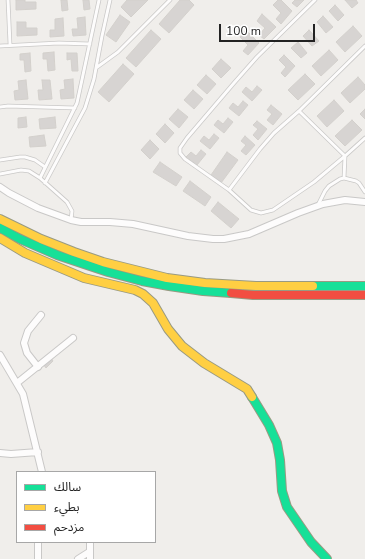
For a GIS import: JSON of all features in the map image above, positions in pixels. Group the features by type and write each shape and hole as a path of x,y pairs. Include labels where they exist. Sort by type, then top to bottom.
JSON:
{"main road":[{"path":"0,219 74,252 103,262 167,278 205,283 256,286 365,286"},
{"path":"0,228 57,255 122,275 169,286 254,296 365,295"},
{"path":"0,238 26,253 78,276 101,283 135,290 143,294 153,303 168,329 182,346 204,363 247,389 261,410 277,443 280,460 282,491 287,507 311,542 327,559"}],"street":[{"path":"0,187 38,208 71,220 81,222 134,224 201,238 224,239 249,234 317,205 346,200 365,202"},
{"path":"38,367 27,353 24,343 28,331 41,315"},
{"path":"17,383 73,338"},
{"path":"0,355 23,394 42,471"},
{"path":"0,454 38,452"},
{"path":"38,543 38,559"},
{"path":"78,559 90,556 90,543"}],"lane":[{"path":"8,0 10,44"},
{"path":"40,178 75,108 80,94 99,0"},
{"path":"45,183 85,108 96,68 110,0"},
{"path":"96,68 118,52 170,0"},
{"path":"315,0 257,57 212,108 180,148 180,153 185,160 229,190 251,210 256,212 267,211 277,207 309,186 365,138"},
{"path":"0,46 10,44 90,44"},
{"path":"229,190 274,133 299,111 365,46"},
{"path":"0,107 75,108"},
{"path":"299,111 345,156 344,178"},
{"path":"0,160 20,157 39,162 45,167"},
{"path":"0,174 21,170 29,171 40,178 67,202 72,210 71,220"},
{"path":"317,205 325,191 334,181 344,178 360,183 365,192"}],"building":[{"path":"16,0 36,2 36,9 16,10"},
{"path":"61,0 67,0 68,10 62,11"},
{"path":"83,0 89,0 90,9 84,10"},
{"path":"127,0 148,0 131,17 121,7"},
{"path":"180,0 189,0 194,5 169,33 159,24"},
{"path":"278,0 281,0 292,11 281,24 276,19 281,13 273,5"},
{"path":"295,0 304,0 297,7 292,3"},
{"path":"345,0 356,0 358,3 352,8"},
{"path":"335,5 344,15 338,21 329,11"},
{"path":"262,14 276,27 264,39 259,35 265,28 257,21"},
{"path":"120,15 130,22 116,42 106,35"},
{"path":"323,16 333,27 326,33 317,22"},
{"path":"85,17 86,35 73,36 72,29 78,29 77,18"},
{"path":"63,18 64,36 50,37 50,30 55,30 55,19"},
{"path":"17,22 26,22 26,28 37,28 37,35 17,36"},
{"path":"353,26 362,36 345,52 336,42"},
{"path":"151,30 161,39 136,67 126,58"},
{"path":"246,30 259,43 248,55 243,51 248,45 240,37"},
{"path":"309,30 319,41 312,46 303,36"},
{"path":"298,42 307,53 301,58 291,48"},
{"path":"329,50 338,60 321,76 312,66"},
{"path":"54,52 55,70 48,71 47,59 43,59 43,53"},
{"path":"30,53 31,71 25,72 24,60 20,60 20,54"},
{"path":"67,53 77,53 78,71 72,71 71,59 67,60"},
{"path":"284,55 295,66 285,77 281,73 286,67 279,60"},
{"path":"221,59 231,68 221,78 212,69"},
{"path":"123,64 134,74 109,102 98,92"},
{"path":"305,74 315,84 298,100 288,90"},
{"path":"206,75 216,84 207,94 197,85"},
{"path":"358,77 365,85 365,89 350,103 341,93"},
{"path":"73,79 74,98 61,99 60,90 65,89 64,80"},
{"path":"26,80 28,99 15,100 14,91 19,90 18,81"},
{"path":"42,80 50,80 52,99 39,100 38,90 43,90"},
{"path":"257,86 262,90 252,101 242,92 246,87 252,92"},
{"path":"193,90 203,99 194,109 184,100"},
{"path":"334,100 344,111 327,127 317,116"},
{"path":"243,101 248,105 239,116 229,108 233,103 238,107"},
{"path":"271,105 282,114 273,125 267,120 272,114 267,110"},
{"path":"178,109 188,117 179,128 169,119"},
{"path":"365,109 365,119 360,114"},
{"path":"26,117 27,127 18,128 18,118"},
{"path":"55,117 56,128 40,129 39,119"},
{"path":"228,118 233,122 224,133 214,125 218,120 223,124"},
{"path":"352,120 362,130 345,146 335,136"},
{"path":"257,121 267,129 258,140 253,135 258,129 253,125"},
{"path":"165,124 174,133 165,143 156,134"},
{"path":"214,134 219,138 210,149 200,141 204,136 209,140"},
{"path":"44,135 46,146 30,147 29,137"},
{"path":"245,136 255,145 246,155 241,151 246,145 241,141"},
{"path":"150,140 159,149 150,159 141,150"},
{"path":"201,150 206,154 197,165 186,157 191,152 196,156"},
{"path":"227,152 238,160 221,183 211,175"},
{"path":"160,162 182,177 176,186 153,172"},
{"path":"190,181 211,197 205,206 183,191"},
{"path":"218,202 239,219 231,228 211,211"},
{"path":"51,358 53,361 46,368 43,364"}],"traffic: fast":[{"path":"0,228 20,239 57,255 108,272 169,286 231,293"},
{"path":"313,286 365,286"},
{"path":"252,397 269,425 277,443 280,460 282,491 287,507 311,542 327,559"}],"traffic: slow":[{"path":"0,219 41,239 74,252 103,262 167,278 205,283 256,286 313,286"},
{"path":"0,238 25,253 84,278 135,290 143,294 153,303 168,329 182,346 204,363 247,389 252,397"}],"traffic: jam":[{"path":"231,293 253,295 365,295"}]}
